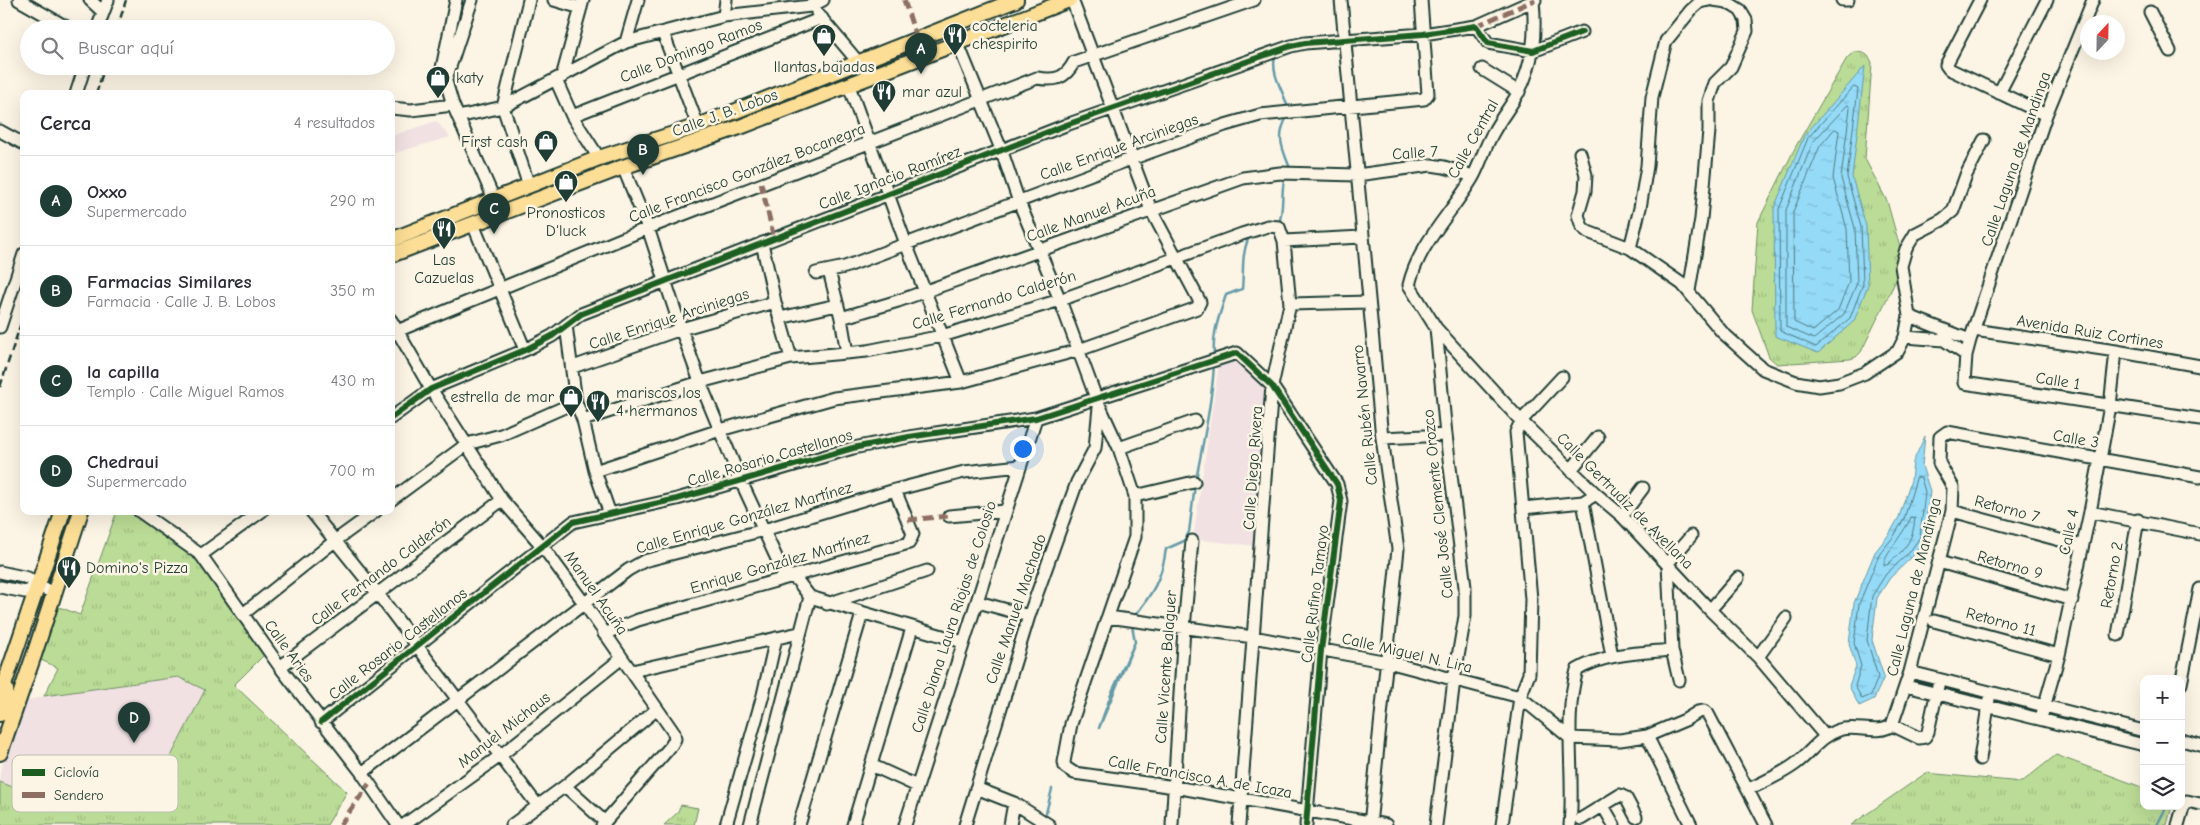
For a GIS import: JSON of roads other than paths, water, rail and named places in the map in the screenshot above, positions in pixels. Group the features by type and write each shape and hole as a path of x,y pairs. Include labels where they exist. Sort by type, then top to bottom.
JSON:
{"main road":[{"name":"Calle J. B. Lobos","path":"395,238 599,158 698,126 1016,0"},
{"name":"Calle J. B. Lobos","path":"395,253 623,167 740,127 958,44 1055,3 1070,0"},
{"path":"0,697 6,684 62,515"},
{"path":"0,753 80,515"},
{"path":"0,714 6,696 6,684"}],"street":[{"path":"19,0 54,20"},
{"path":"90,0 103,12"},
{"path":"100,20 108,0"},
{"path":"456,0 442,68 453,105 501,214"},
{"path":"446,79 472,0"},
{"path":"529,0 503,107 529,186"},
{"path":"554,0 582,4 559,78 572,116 599,158"},
{"path":"626,42 638,0"},
{"path":"724,16 726,0"},
{"path":"458,117 503,107 626,42 724,16 794,4 812,6 823,0"},
{"path":"595,471 720,430 834,398 961,382 1079,350 1196,309 1200,302 1151,210 1093,55 1070,0"},
{"name":"Calle Francisco González Bocanegra","path":"395,333 648,228 1037,78 1060,79 1069,72 1074,62 1254,0"},
{"name":"Calle Rubén Navarro","path":"1342,0 1362,237 1382,438 1398,549 1388,662 1370,823"},
{"path":"1421,0 1423,34"},
{"path":"1534,0 1476,26 1488,42 1534,51 1582,32"},
{"name":"Calle Central","path":"1409,284 1411,274 1433,234 1473,176 1492,133 1519,92 1534,51 1534,0"},
{"path":"1630,248 1640,208 1647,166 1652,97 1666,41 1691,10 1700,2 1709,0"},
{"path":"1689,291 1701,219 1709,101 1715,83 1731,67 1747,31 1746,20 1740,10 1727,2 1713,0"},
{"path":"1842,0 1848,0"},
{"path":"1980,0 1946,66 2046,114"},
{"path":"1999,93 2047,0"},
{"name":"Calle Laguna de Mandinga","path":"1972,335 2046,114 2093,0"},
{"path":"812,6 859,63"},
{"path":"2150,12 2170,52"},
{"name":"Calle Domingo Ramos","path":"572,116 822,18"},
{"name":"Calle Ignacio Ramírez","path":"395,415 430,389 525,350 552,336 581,314 1001,149 1292,46 1423,34 1476,26"},
{"path":"663,33 698,126"},
{"name":"Calle Enrique Arciniegas","path":"816,273 829,271 906,244 1225,125 1260,115 1424,99 1428,94 1423,34"},
{"name":"Calle Manuel Machado","path":"958,44 1001,149 1019,202 1060,300 1098,402 1119,448 1136,496 1134,537 1072,724 1064,762 1068,770"},
{"path":"1482,70 1519,92"},
{"path":"77,90 82,75"},
{"path":"849,86 906,244 961,382"},
{"path":"395,108 411,110 453,105"},
{"path":"0,131 20,142"},
{"path":"1580,153 1586,175 1585,191 1578,221 1588,232 1630,248 1682,284 1722,332 1763,369 1796,382 1819,386 1830,385 1865,373 1898,350 1905,337 1909,316 1901,266 1906,249 1915,234 1942,220 1952,210 1966,175 1984,140"},
{"name":"Calle 7","path":"1357,175 1431,165 1473,176"},
{"path":"623,167 648,228 700,382 740,479 783,572 797,580 810,597 827,604 963,642"},
{"name":"Calle Manuel Acuña","path":"841,318 874,309 1243,178 1265,174 1357,175"},
{"path":"473,224 525,350"},
{"name":"Calle Fernando Calderón","path":"583,420 700,382 792,358 847,353 942,336 1060,300 1175,257 1268,226 1279,227 1284,241"},
{"path":"1284,241 1362,237"},
{"name":"Calle Diego Rivera","path":"1239,825 1272,386 1290,304 1284,241"},
{"path":"762,243 775,302 792,358"},
{"path":"0,327 3,305 20,264"},
{"path":"829,271 841,318 847,353"},
{"name":"Calle Gertrudiz de Avellana","path":"1409,284 1436,328 1521,421 1596,494 1622,516 1710,610 1758,656 1825,736"},
{"name":"Calle Enrique Arciniegas","path":"573,368 681,329 775,302"},
{"path":"1290,304 1369,302"},
{"path":"780,318 837,305"},
{"path":"1909,316 1945,335 1966,355"},
{"path":"566,324 576,402 583,420 595,471 610,514"},
{"name":"Calle José Clemente Orozco","path":"1436,328 1446,435 1465,587 1465,616 1454,680 1436,825"},
{"name":"Manuel Acuña","path":"395,335 502,500 543,547 674,733 675,739 604,823"},
{"path":"1905,337 1945,335"},
{"name":"Avenida Ruiz Cortines","path":"1945,335 1972,335 2116,351 2200,366"},
{"name":"Calle 1","path":"1972,335 1966,355 1964,382 2200,419"},
{"name":"Calle 4","path":"2040,718 2059,655 2072,600 2110,406 2116,351"},
{"name":"Calle Rosario Castellanos","path":"321,722 574,522 677,499 740,479 853,448 909,437 1036,418 1098,402 1237,353 1272,386"},
{"path":"1502,825 1520,697 1529,674 1531,600 1516,432 1521,421 1562,377"},
{"name":"Calle Rufino Tamayo","path":"1272,386 1337,484 1341,501 1321,650 1306,825"},
{"path":"395,497 467,444 501,434 576,402"},
{"name":"Calle Manuel Machado","path":"965,825 1029,616 1077,482 1095,448 1098,402"},
{"name":"Calle Diana Laura Riojas de Colosio","path":"905,825 1036,418"},
{"path":"1119,448 1195,421"},
{"name":"Calle Laguna de Mandinga","path":"1892,725 1910,672 1952,510 1953,487 1939,463 1940,437 1947,432"},
{"name":"Calle 3","path":"1947,432 2200,477"},
{"path":"1382,438 1446,435"},
{"path":"1572,470 1598,437"},
{"name":"Calle Enrique González Martínez","path":"362,773 584,603 628,570 644,561 764,530 895,490 964,472 1020,466"},
{"path":"1136,496 1194,482"},
{"path":"1622,516 1643,488"},
{"name":"Enrique González Martínez","path":"604,634 638,620 909,544 913,534 895,490"},
{"path":"1523,508 1583,502 1596,494"},
{"name":"Calle Fernando Calderón","path":"280,667 502,500"},
{"path":"1583,502 1612,656"},
{"name":"Retorno 7","path":"1952,510 2082,546"},
{"path":"949,516 1005,511"},
{"path":"2090,512 2138,520 2200,534"},
{"name":"Calle Aries","path":"147,515 201,555 280,667 362,773 398,825"},
{"path":"201,555 256,515"},
{"path":"314,515 378,594 538,806"},
{"path":"243,614 370,515"},
{"name":"Retorno 2","path":"2118,635 2138,520"},
{"path":"1679,680 1672,650 1668,563 1691,536"},
{"name":"Calle Vicente Balaguer","path":"1172,825 1184,628 1192,541"},
{"name":"Retorno 9","path":"1939,562 2072,600"},
{"path":"827,604 927,571"},
{"path":"0,572 29,578 38,587 54,592"},
{"path":"1710,610 1738,578"},
{"path":"0,588 25,592 38,587"},
{"path":"2183,675 2200,589"},
{"path":"750,825 810,597"},
{"path":"978,602 1029,616"},
{"path":"799,825 862,614"},
{"name":"Calle Miguel N. Lira","path":"1108,617 1253,637 1388,662 1520,697"},
{"path":"1758,656 1786,618"},
{"name":"Retorno 11","path":"1934,621 2059,655"},
{"path":"853,825 912,628"},
{"path":"632,671 799,633"},
{"path":"726,825 764,695 776,638"},
{"path":"1636,817 1623,795 1620,795 1576,821 1570,738 1574,683 1577,670 1612,656 1672,650"},
{"name":"Manuel Michaus","path":"404,825 500,756 622,658"},
{"path":"1910,672 2140,730"},
{"path":"1749,788 1794,765 1816,747 1825,736 1840,729 1883,729 1892,725 1919,738 1925,737 1928,732 1940,679"},
{"path":"1906,686 2140,744"},
{"path":"1980,759 1991,693"},
{"path":"1520,697 1570,738 1620,740 1647,736 1704,711 1708,714 1749,788 1766,825"},
{"path":"512,825 565,786 657,709"},
{"path":"1647,736 1691,825"},
{"path":"2185,741 2200,745"},
{"path":"871,765 918,786"},
{"name":"Calle Francisco A. de Icaza","path":"1068,770 1074,773 1174,786 1307,812 1386,825"},
{"path":"565,786 604,823"},
{"path":"976,788 1014,803 1049,825"},
{"path":"2178,825 2184,804 2187,802 2200,804"},
{"path":"1010,825 1014,803"},
{"path":"1603,806 1614,825"}],"water":[{"path":"1865,66 1852,177 1866,226 1868,285 1854,321 1818,353 1775,336 1774,208 1804,136"},
{"path":"1925,436 1922,466 1930,491 1925,538 1913,556 1890,578 1877,598 1872,640 1884,677 1874,699 1859,706 1849,686 1856,666 1849,644 1854,603 1875,552 1890,533 1899,517 1911,480 1913,462"}],"waterway":[{"path":"1275,56 1274,69 1287,105"},
{"path":"1287,117 1282,131 1281,142 1290,168"},
{"path":"1279,223 1284,180"},
{"path":"1214,356 1215,332 1226,295 1242,289 1244,252 1248,239 1252,236"},
{"path":"1196,480 1209,408 1214,364"},
{"path":"1134,617 1159,578 1166,549 1184,541 1189,532 1195,485"},
{"path":"1132,625 1135,642 1112,692 1099,728 1135,642"},
{"path":"1045,817 1052,789"},
{"path":"2157,825 2165,810"}],"railway":[{"path":"120,20 126,0"},
{"path":"97,90 102,75"},
{"path":"0,387 20,326"}],"place":[{"name":"cocteleria chespirito","path":"955,56"},
{"name":"llantas bajadas","path":"824,57"},
{"name":"Oxxo","path":"921,74"},
{"name":"katy","path":"438,99"},
{"name":"mar azul","path":"884,113"},
{"name":"First cash","path":"546,163"},
{"name":"Farmacias Similares","path":"643,175"},
{"name":"Pronosticos D'luck","path":"566,203"},
{"name":"la capilla","path":"494,234"},
{"name":"Las Cazuelas","path":"444,250"},
{"name":"estrella de mar","path":"571,418"},
{"name":"mariscos los 4 hermanos","path":"598,423"},
{"name":"Domino's Pizza","path":"69,589"},
{"name":"Chedraui","path":"134,743"}]}
